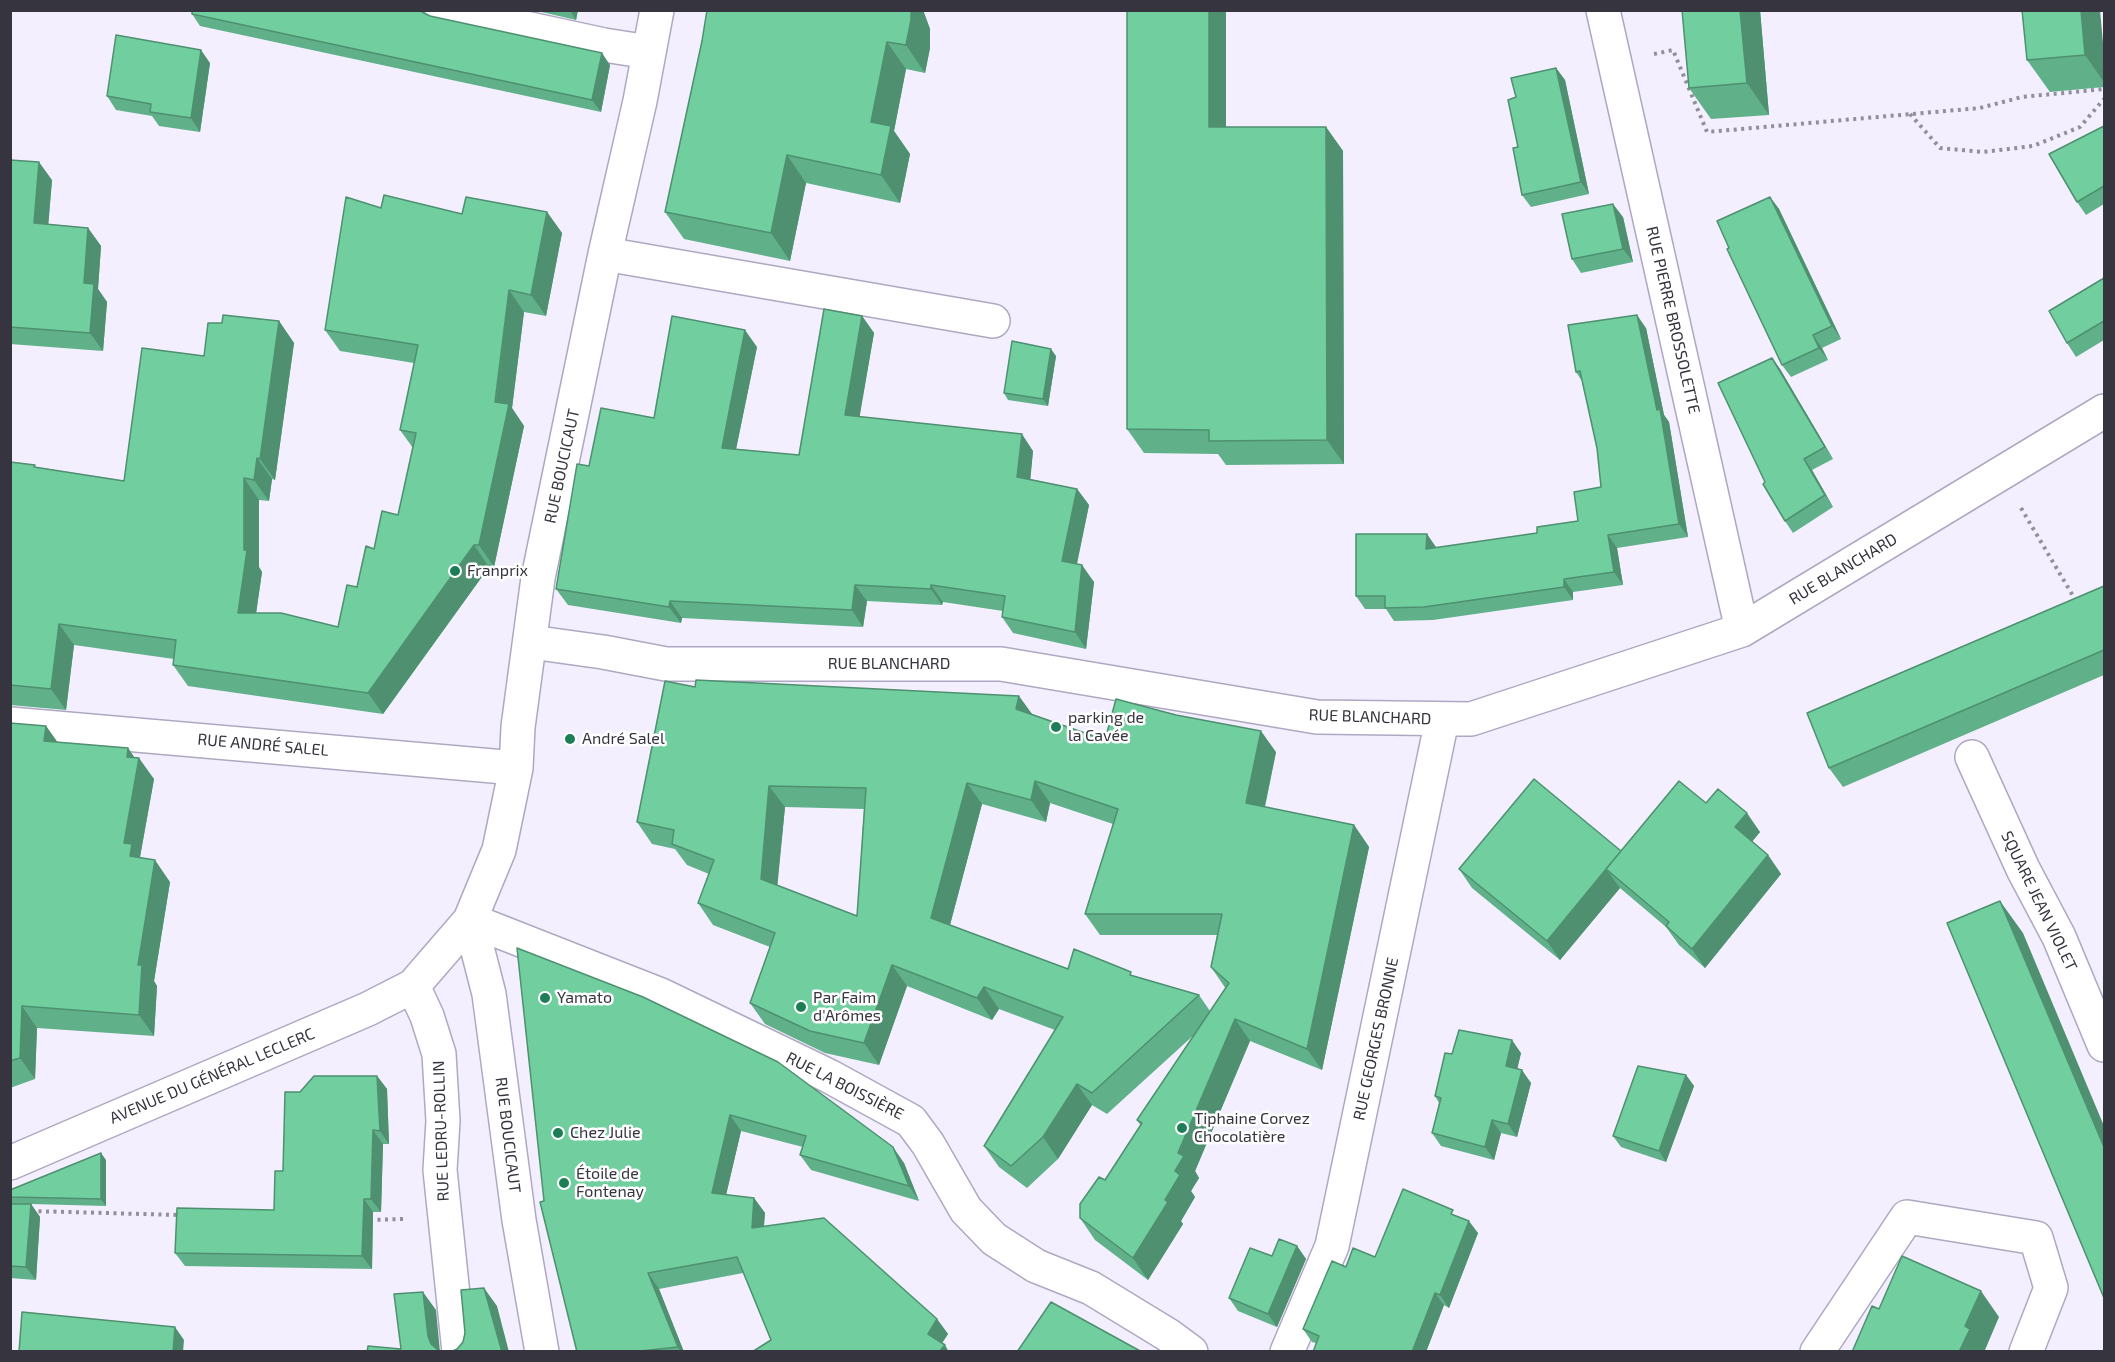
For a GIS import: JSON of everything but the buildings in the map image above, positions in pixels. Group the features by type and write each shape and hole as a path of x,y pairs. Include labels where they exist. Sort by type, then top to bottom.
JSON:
{"street":[{"path":"442,10 649,52"},
{"name":"RUE BOUCICAUT","path":"413,986 470,920 499,850 516,768 518,727 538,578 657,10"},
{"name":"RUE PIERRE BROSSOLETTE","path":"1603,10 1742,630"},
{"path":"605,254 993,321"},
{"name":"RUE BLANCHARD","path":"531,642 666,664 1001,664 1317,717 1471,719 1742,630 2104,411"},
{"name":"RUE GEORGES BRONNE","path":"1287,1352 1332,1246 1442,720"},
{"name":"RUE ANDRÉ SALEL","path":"10,724 516,768"},
{"name":"SQUARE JEAN VIOLET","path":"1972,757 2023,869 2059,937 2104,1045"},
{"name":"RUE BOUCICAUT","path":"470,920 489,994 519,1220 542,1352"},
{"name":"RUE LA BOISSIÈRE","path":"470,920 661,995 829,1076 911,1121 928,1144 966,1210 994,1239 1036,1266 1090,1288 1168,1335 1191,1352"},
{"name":"AVENUE DU GÉNÉRAL LECLERC","path":"12,1162 368,1009 413,986"},
{"name":"RUE LEDRU-ROLLIN","path":"413,986 427,1016 439,1054 443,1121 440,1170 459,1352"},
{"path":"1817,1352 1907,1218 2036,1238 2051,1288 2026,1352"}],"path":[{"path":"1615,62 1673,50 1707,132 1980,108 2022,97 2104,89"},
{"path":"1910,114 1940,148 1983,152 2033,146 2080,127 2104,99"},
{"path":"2001,473 2075,601 2085,597"},
{"path":"12,1162 28,1211 181,1215"},
{"path":"368,1220 444,1218"}],"place":[{"name":"Franprix","path":"455,571"},
{"name":"parking de la Cavée","path":"1056,727"},
{"name":"André Salel","path":"570,739"},
{"name":"Yamato","path":"545,998"},
{"name":"Par Faim d'Arômes","path":"801,1007"},
{"name":"Tiphaine Corvez Chocolatière","path":"1182,1128"},
{"name":"Chez Julie","path":"558,1133"},
{"name":"Étoile de Fontenay","path":"564,1183"}]}
